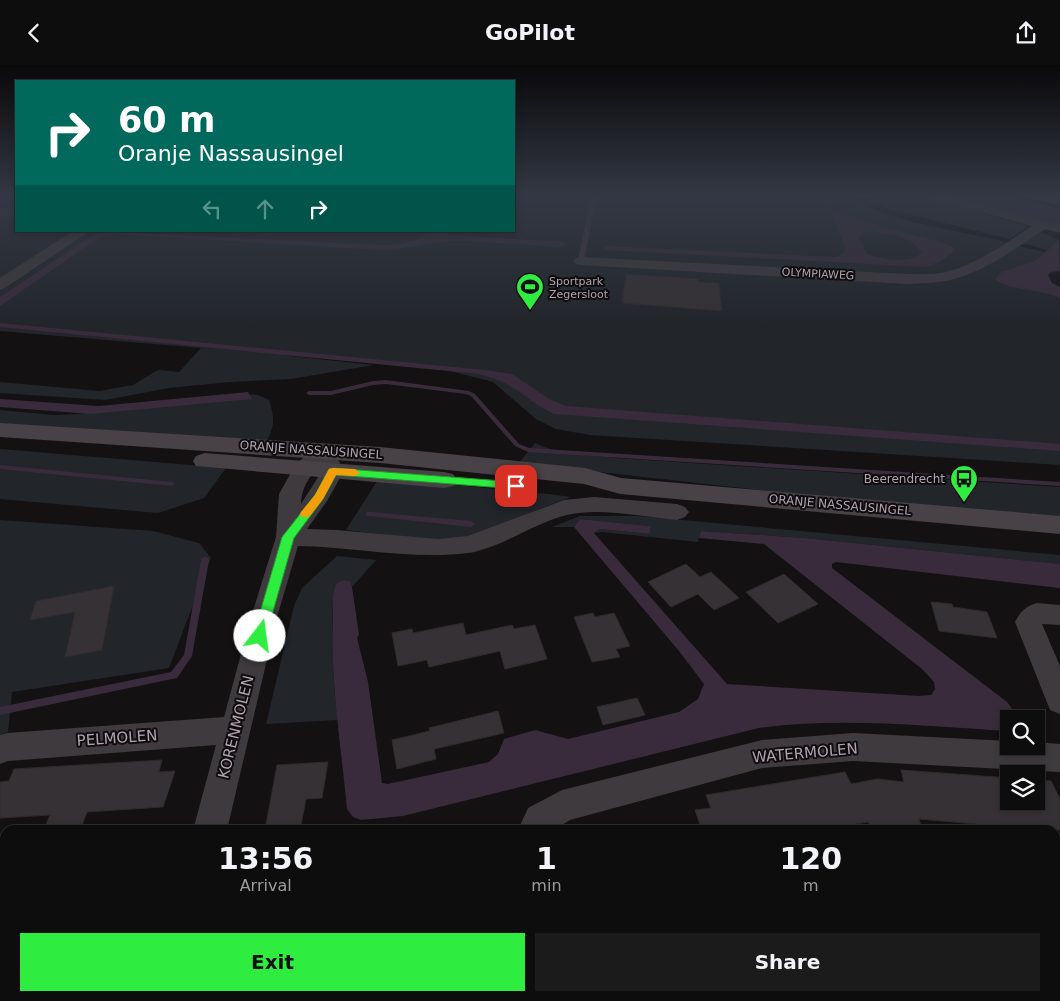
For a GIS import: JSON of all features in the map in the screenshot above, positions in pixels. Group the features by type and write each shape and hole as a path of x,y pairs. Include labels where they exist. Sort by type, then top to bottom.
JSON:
{"main road":[{"name":"ORANJE NASSAUSINGEL","path":"0,430 328,461 571,490 620,486 1060,525"},
{"name":"ORANJE NASSAUSINGEL","path":"0,442 304,469 328,461"}],"street":[{"path":"0,285 71,239"},
{"name":"OLYMPIAWEG","path":"581,261 907,279 954,274 979,264 1020,239"},
{"name":"KORENMOLEN","path":"288,537 319,496 328,461"},
{"name":"KORENMOLEN","path":"211,825 264,617 288,537 290,494 304,469"},
{"path":"288,537 336,538 438,548 471,544 564,508 594,505 677,512"},
{"path":"1060,615 1037,613 1028,622 1060,701"},
{"name":"PELMOLEN","path":"0,750 7,747 235,729"},
{"name":"WATERMOLEN","path":"538,825 540,820 562,806 762,754 853,747 1060,758"}],"lane":[{"path":"581,261 585,239"}],"shaded area":[{"name":"Sportpark Zegersloot","path":"0,239 990,239 1006,242 991,252 1017,246 1045,252 1036,260 1022,266 1060,291 1060,465 590,435 556,429 536,419 493,382 434,367 281,355 374,365 291,379 169,388 105,400 0,393 0,382 99,391 133,385 158,370 179,372 201,348 0,331"},
{"path":"87,239 98,239 0,306 0,297"},
{"path":"190,239 254,239 382,245 399,244 418,239 511,239 565,242 564,246 558,247 450,241 381,250"},
{"path":"842,239 859,239 867,254 895,260 910,259 922,253 912,242 904,239 928,239 954,248 954,251 941,261 925,267 604,250 605,246 835,257 843,254 845,247"},
{"path":"1030,239 1059,240 1047,250 1023,243"},
{"path":"1059,240 1060,271 1051,272 1048,275 1052,283 1060,287 1060,298 1000,283 995,279 1002,272 1036,260"},
{"path":"0,323 485,370 512,374 549,399 566,406 1060,444 1060,451 554,414 505,383 479,374 0,327"},
{"path":"248,392 252,399 90,414 0,407 0,399 99,406"},
{"path":"243,394 258,395 269,400 273,414 273,425 263,448 0,427 0,410 54,415 79,414"},
{"path":"535,443 564,452 615,458 1060,487 1060,517 821,497 519,463"},
{"path":"0,449 226,468 204,498 158,513 0,499"},
{"path":"379,478 571,497 536,510 497,534 476,541 415,538 346,530"},
{"path":"580,516 639,516 1060,555 1060,564 805,538 701,531 698,542 602,532 594,533 600,529 650,534 650,526 580,519 574,527 552,527"},
{"path":"580,519 650,526 650,534 600,529 594,533 727,684 919,696 931,695 935,689 934,682 922,669 764,544 699,538 701,531 805,538 1060,564 1060,588 836,562 832,564 832,568 1007,702 1013,710 1000,710 1000,730 852,723 821,723 759,728 403,816 361,820 353,817 347,809 333,665 333,594 336,585 342,581 351,582 352,587 359,634 357,638 368,682 382,783 388,784 489,762 498,754 504,739 535,730 568,739 679,712 698,699 704,684 679,651 574,527"},
{"path":"0,520 153,531 199,543 211,558 169,668 12,692 8,732 0,735"},
{"path":"337,556 376,560 352,587 351,582 333,599 333,660 338,720 266,724 294,606 302,588"}],"building":[{"path":"626,274 698,279 698,282 719,283 722,311 622,303"},
{"path":"686,564 700,577 711,572 739,598 714,610 698,594 671,607 648,582"},
{"path":"784,574 818,604 778,623 746,592"},
{"path":"114,586 102,650 65,657 75,612 30,620 36,601"},
{"path":"931,602 952,604 953,607 987,612 997,638 939,631"},
{"path":"593,613 595,617 614,613 630,646 616,649 620,657 592,662 574,617"},
{"path":"463,623 466,635 512,625 514,629 535,625 547,659 505,669 500,651 429,667 427,660 398,666 392,633 412,629 413,633"},
{"path":"637,698 645,715 603,725 597,707"},
{"path":"498,711 504,733 434,749 436,759 397,769 392,740 430,731 429,728"},
{"path":"162,760 159,772 175,771 163,807 87,812 82,825 46,825 50,815 0,818 0,782 9,781 14,769"},
{"path":"328,762 322,798 306,799 301,825 266,825 277,765"},
{"path":"901,770 1000,777 1000,810 1045,810 1045,781 1051,781 1060,799 1060,825 977,825 919,819 921,825 870,825 868,822 850,825 700,825 695,810 711,808 706,795 845,772 851,784 877,779 904,782"}],"waterway":[{"path":"309,393 331,393 373,383 386,382 467,392 473,395 517,445 528,450 1060,484"},
{"path":"0,467 172,484"},
{"path":"370,514 471,524"},
{"path":"0,711 174,675 188,656 205,560"}],"slow traffic":[{"path":"305,514 319,496 333,471 355,473"}],"place":[{"name":"Sportpark Zegersloot","path":"530,311"},
{"name":"Beerendrecht","path":"964,503"}],"route":[{"path":"260,636 288,537 319,496 333,471 516,486"}]}
